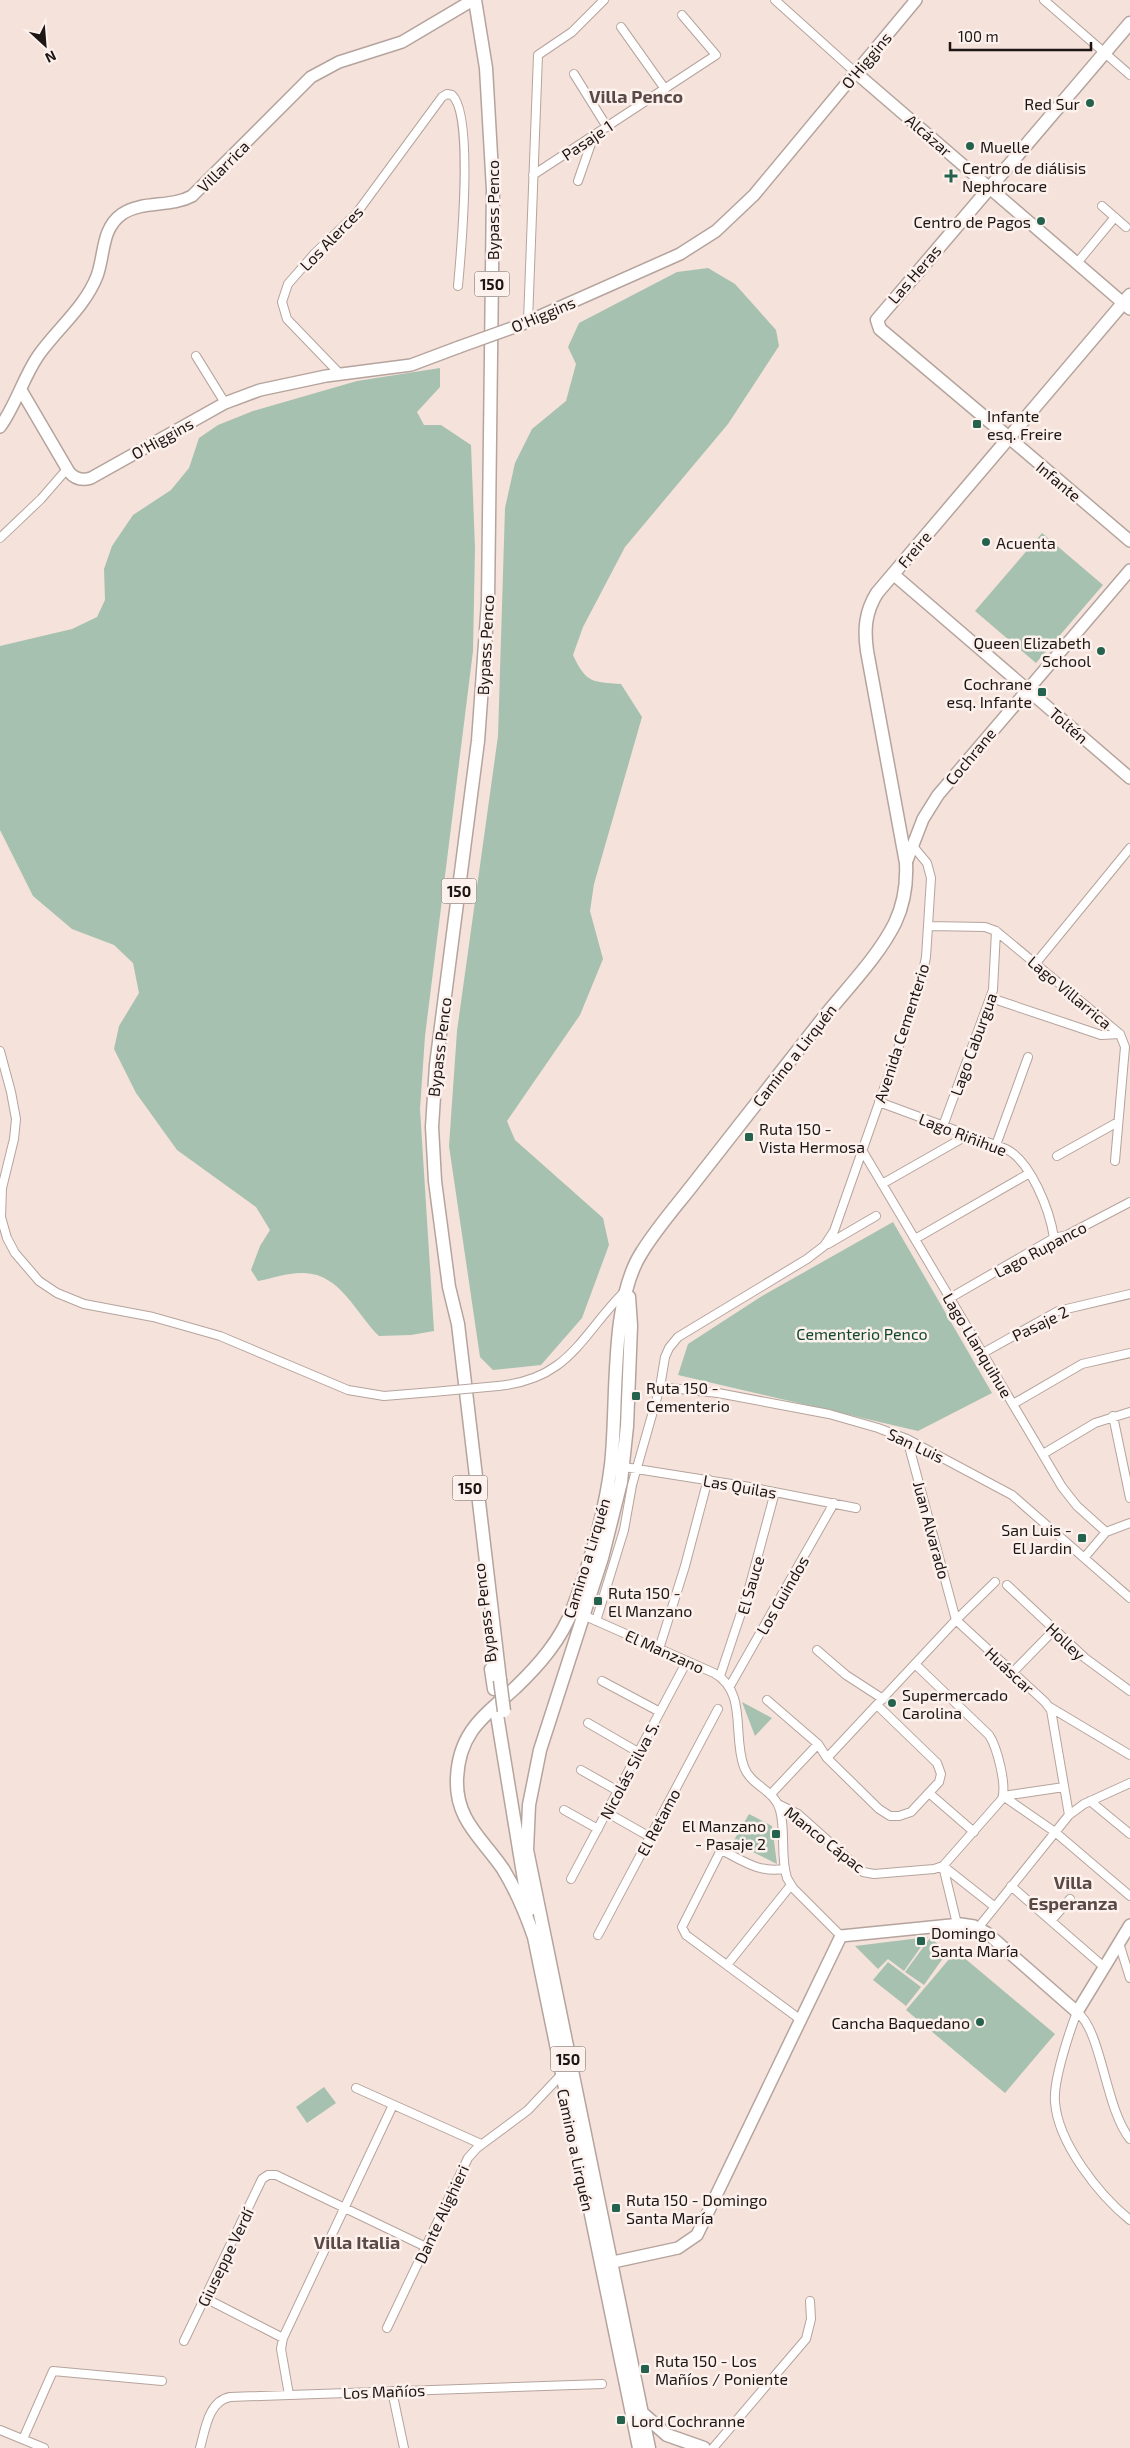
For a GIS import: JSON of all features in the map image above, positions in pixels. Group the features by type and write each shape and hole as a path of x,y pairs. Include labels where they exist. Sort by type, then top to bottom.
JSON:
{"main road":[{"name":"Bypass Penco","path":"474,0 486,68 493,190 486,647 478,741 432,1109 434,1167 449,1287 449,1318 497,1685 534,1937"},
{"name":"Las Heras","path":"877,322 879,315 1130,23"},
{"name":"Freire","path":"906,863 865,631 870,606 877,593 1008,437 1128,302"},
{"name":"Infante","path":"877,322 880,329 1008,437"},
{"name":"Camino a Lirquén","path":"649,2448 561,2074 534,1937 508,1878 472,1832 462,1812 457,1792 457,1772 462,1750 473,1728 541,1661 564,1629 574,1605 597,1533 609,1483 619,1334 634,1264 651,1239 882,944 901,908 906,886 906,863"},
{"name":"Camino a Lirquén","path":"628,1288 631,1326 630,1468 535,1768 529,1805 527,1850 639,2448"},
{"name":"Bypass Penco","path":"501,1713 527,1850"},
{"path":"642,2413 666,2435 695,2447"}],"street":[{"name":"Villarrica","path":"0,427 39,355 90,290 100,268 106,235 116,219 136,208 172,203 192,196 311,77 339,62 402,42 474,0"},
{"path":"524,323 538,55 572,32 604,0"},
{"name":"Alcázar","path":"774,0 1077,263 1128,302"},
{"name":"O'Higgins","path":"67,469 79,479 91,478 225,403 260,390 340,374 411,365 524,323 680,254 716,231 754,195 916,0"},
{"path":"1044,0 1130,75"},
{"name":"Pasaje 1","path":"533,176 716,55 682,15"},
{"path":"620,27 665,88"},
{"path":"574,74 607,127"},
{"name":"Los Alerces","path":"340,374 287,319 282,308 284,290 309,260 356,214 440,99 444,95 450,94 456,99 463,132 463,217 458,286"},
{"path":"578,181 594,135"},
{"path":"1102,206 1126,226"},
{"path":"1077,263 1115,217"},
{"path":"196,356 225,403"},
{"path":"0,538 41,499 67,469 21,390"},
{"name":"Infante","path":"1008,437 1130,541"},
{"name":"Cochrane","path":"906,863 912,845 932,803 1130,570"},
{"name":"Toltén","path":"893,574 1130,778"},
{"name":"Avenida Cementerio","path":"824,1246 834,1231 920,986 924,966 931,886 930,871 927,863 912,845"},
{"path":"1036,963 1130,848"},
{"name":"Lago Villarrica","path":"928,926 985,927 996,931 1120,1034 1125,1047 1115,1162"},
{"name":"Lago Caburgua","path":"943,1126 991,998 994,985 996,931"},
{"path":"991,998 1101,1035 1120,1034"},
{"path":"0,1051 12,1092 16,1119 14,1139 2,1188 2,1217 7,1238 15,1253 39,1281 65,1297 84,1304 168,1321 220,1336 348,1390 384,1396 498,1386 529,1380 560,1364 582,1343 628,1288"},
{"path":"996,1145 1028,1057"},
{"name":"Lago Riñihue","path":"879,1102 996,1145 1016,1155 1047,1208 1054,1238"},
{"path":"1057,1156 1118,1122"},
{"path":"882,1184 968,1135"},
{"name":"Lago Llanquihue","path":"862,1150 1042,1454 1072,1500 1106,1532"},
{"path":"915,1239 1028,1174"},
{"name":"Lago Rupanco","path":"950,1298 1054,1238 1067,1235 1130,1202"},
{"name":"Avenida Cementerio","path":"630,1468 660,1387 666,1352 675,1340 754,1293 824,1246 876,1216"},
{"name":"Pasaje 2","path":"983,1353 1058,1311 1130,1294"},
{"path":"1013,1404 1082,1364 1130,1353"},
{"name":"San Luis","path":"660,1387 718,1393 829,1414 878,1428 907,1439 1012,1496 1130,1598"},
{"path":"1042,1454 1095,1423 1130,1412"},
{"path":"1113,1416 1130,1498"},
{"name":"Juan Alvarado","path":"907,1439 956,1620"},
{"path":"596,1621 624,1530 630,1468"},
{"name":"Las Quilas","path":"630,1468 708,1479 856,1508"},
{"path":"659,1649 685,1566 708,1479"},
{"name":"El Sauce","path":"720,1676 748,1592 774,1492"},
{"name":"Los Guindos","path":"730,1686 834,1503"},
{"path":"1084,1558 1106,1532 1130,1523"},
{"path":"828,1758 956,1620 995,1582"},
{"name":"Holley","path":"1007,1585 1098,1669 1130,1691"},
{"name":"El Manzano","path":"584,1615 720,1676 730,1686"},
{"name":"Huáscar","path":"956,1620 1048,1706 1054,1719 1069,1816"},
{"path":"1013,1672 1054,1630"},
{"path":"767,1700 818,1744 828,1758 879,1809 890,1816 908,1814 929,1793 940,1779 939,1767 880,1702 817,1650"},
{"name":"Nicolás Silva S.","path":"571,1879 687,1661"},
{"path":"915,1664 989,1735 994,1744 1002,1779 1003,1796 943,1866"},
{"path":"602,1681 660,1712"},
{"path":"730,1686 735,1700 744,1768 750,1778 771,1794 778,1804 781,1814 784,1869 791,1885 842,1936"},
{"path":"1048,1706 1130,1755"},
{"name":"El Retamo","path":"598,1936 718,1709"},
{"path":"588,1723 638,1752"},
{"path":"771,1794 818,1744"},
{"path":"581,1770 618,1791"},
{"path":"978,1928 1069,1816 1090,1801 1130,1783"},
{"path":"1003,1796 1064,1787"},
{"path":"929,1793 974,1832"},
{"path":"1003,1796 1055,1832 1130,1896"},
{"path":"1090,1801 1130,1834"},
{"name":"Manco Cápac","path":"778,1804 798,1814 863,1872 874,1874 943,1866"},
{"path":"564,1810 598,1829"},
{"path":"606,1812 650,1837"},
{"path":"784,1869 772,1871 760,1869 721,1850 683,1924 682,1930 801,2020"},
{"path":"943,1866 995,1907"},
{"path":"943,1866 957,1924"},
{"path":"727,1965 791,1885"},
{"path":"1011,1886 1104,1967"},
{"path":"1051,1921 1070,1899"},
{"path":"842,1936 957,1924 970,1924 978,1928 1077,2012 1089,2026 1117,2118 1130,2139"},
{"path":"1130,1925 1077,2012 1056,2085 1056,2107 1077,2163 1130,2220"},
{"path":"605,2263 678,2248 697,2235 842,1936"},
{"path":"1119,1943 1130,1978"},
{"name":"Dante Alighieri","path":"387,2328 468,2158 481,2144 528,2110 561,2074"},
{"path":"356,2088 481,2144"},
{"path":"289,2395 281,2349 283,2338 393,2105"},
{"name":"Giuseppe Verdí","path":"184,2342 262,2179 268,2175 276,2174 345,2208"},
{"path":"345,2208 426,2247"},
{"path":"205,2298 283,2338"},
{"path":"713,2448 806,2339 812,2319 810,2301"},
{"path":"22,2439 53,2371 162,2381"},
{"name":"Los Mañíos","path":"200,2448 212,2409 219,2401 230,2397 602,2384"},
{"path":"392,2391 404,2448"},
{"path":"0,2430 44,2448"}],"green space":[{"path":"708,268 735,284 776,330 779,346 728,424 625,547 583,627 573,655 586,676 603,683 621,684 642,717 594,884 590,911 603,959 580,1015 507,1121 515,1140 603,1218 609,1245 582,1318 541,1365 493,1370 480,1357 449,1146 457,1031 498,736 505,508 515,463 532,429 566,401 576,364 568,347 579,323 677,272"},
{"path":"440,368 440,387 417,412 424,425 441,425 471,445 475,548 473,651 425,1036 420,1109 434,1331 411,1335 379,1336 338,1288 328,1280 317,1275 304,1273 287,1274 258,1281 251,1270 260,1246 270,1230 256,1207 177,1150 136,1093 114,1049 119,1026 139,993 133,963 114,945 72,929 33,896 0,830 0,646 72,629 97,617 105,600 104,569 112,546 133,515 171,490 189,468 199,438 218,425 253,411 357,381"},
{"path":"1042,533 1103,585 1036,663 975,611"},
{"name":"Cementerio Penco","path":"893,1222 992,1393 918,1431 678,1375 688,1344 762,1296"},
{"path":"742,1702 772,1718 755,1736"},
{"path":"749,1814 772,1826 777,1864 733,1842"},
{"path":"928,1937 904,1971 888,1959 878,1969 855,1946"},
{"path":"930,1938 948,1951 924,1985 905,1972"},
{"name":"Cancha Baquedano","path":"956,1951 1055,2034 1005,2093 906,2010"},
{"path":"888,1962 921,1987 906,2006 873,1980"},
{"path":"324,2087 336,2103 307,2123 296,2107"}],"place":[{"name":"Red Sur","path":"1090,103"},
{"name":"Muelle","path":"970,146"},
{"name":"Centro de diálisis Nephrocare","path":"951,176"},
{"name":"Centro de Pagos","path":"1041,221"},
{"name":"Infante esq. Freire","path":"977,424"},
{"name":"Acuenta","path":"986,542"},
{"name":"Queen Elizabeth School","path":"1101,651"},
{"name":"Cochrane esq. Infante","path":"1042,692"},
{"name":"Ruta 150 - Vista Hermosa","path":"749,1137"},
{"name":"Ruta 150 - Cementerio","path":"636,1396"},
{"name":"San Luis - El Jardin","path":"1082,1538"},
{"name":"Ruta 150 - El Manzano","path":"598,1601"},
{"name":"Supermercado Carolina","path":"892,1703"},
{"name":"El Manzano - Pasaje 2","path":"776,1834"},
{"name":"Domingo Santa María","path":"921,1941"},
{"name":"Cancha Baquedano","path":"980,2022"},
{"name":"Ruta 150 - Domingo Santa María","path":"616,2208"},
{"name":"Ruta 150 - Los Mañíos / Poniente","path":"645,2369"},
{"name":"Lord Cochranne","path":"621,2420"}],"district":[{"name":"Villa Penco","path":"636,96"},
{"name":"Villa Esperanza","path":"1073,1892"},
{"name":"Villa Italia","path":"357,2242"}]}
